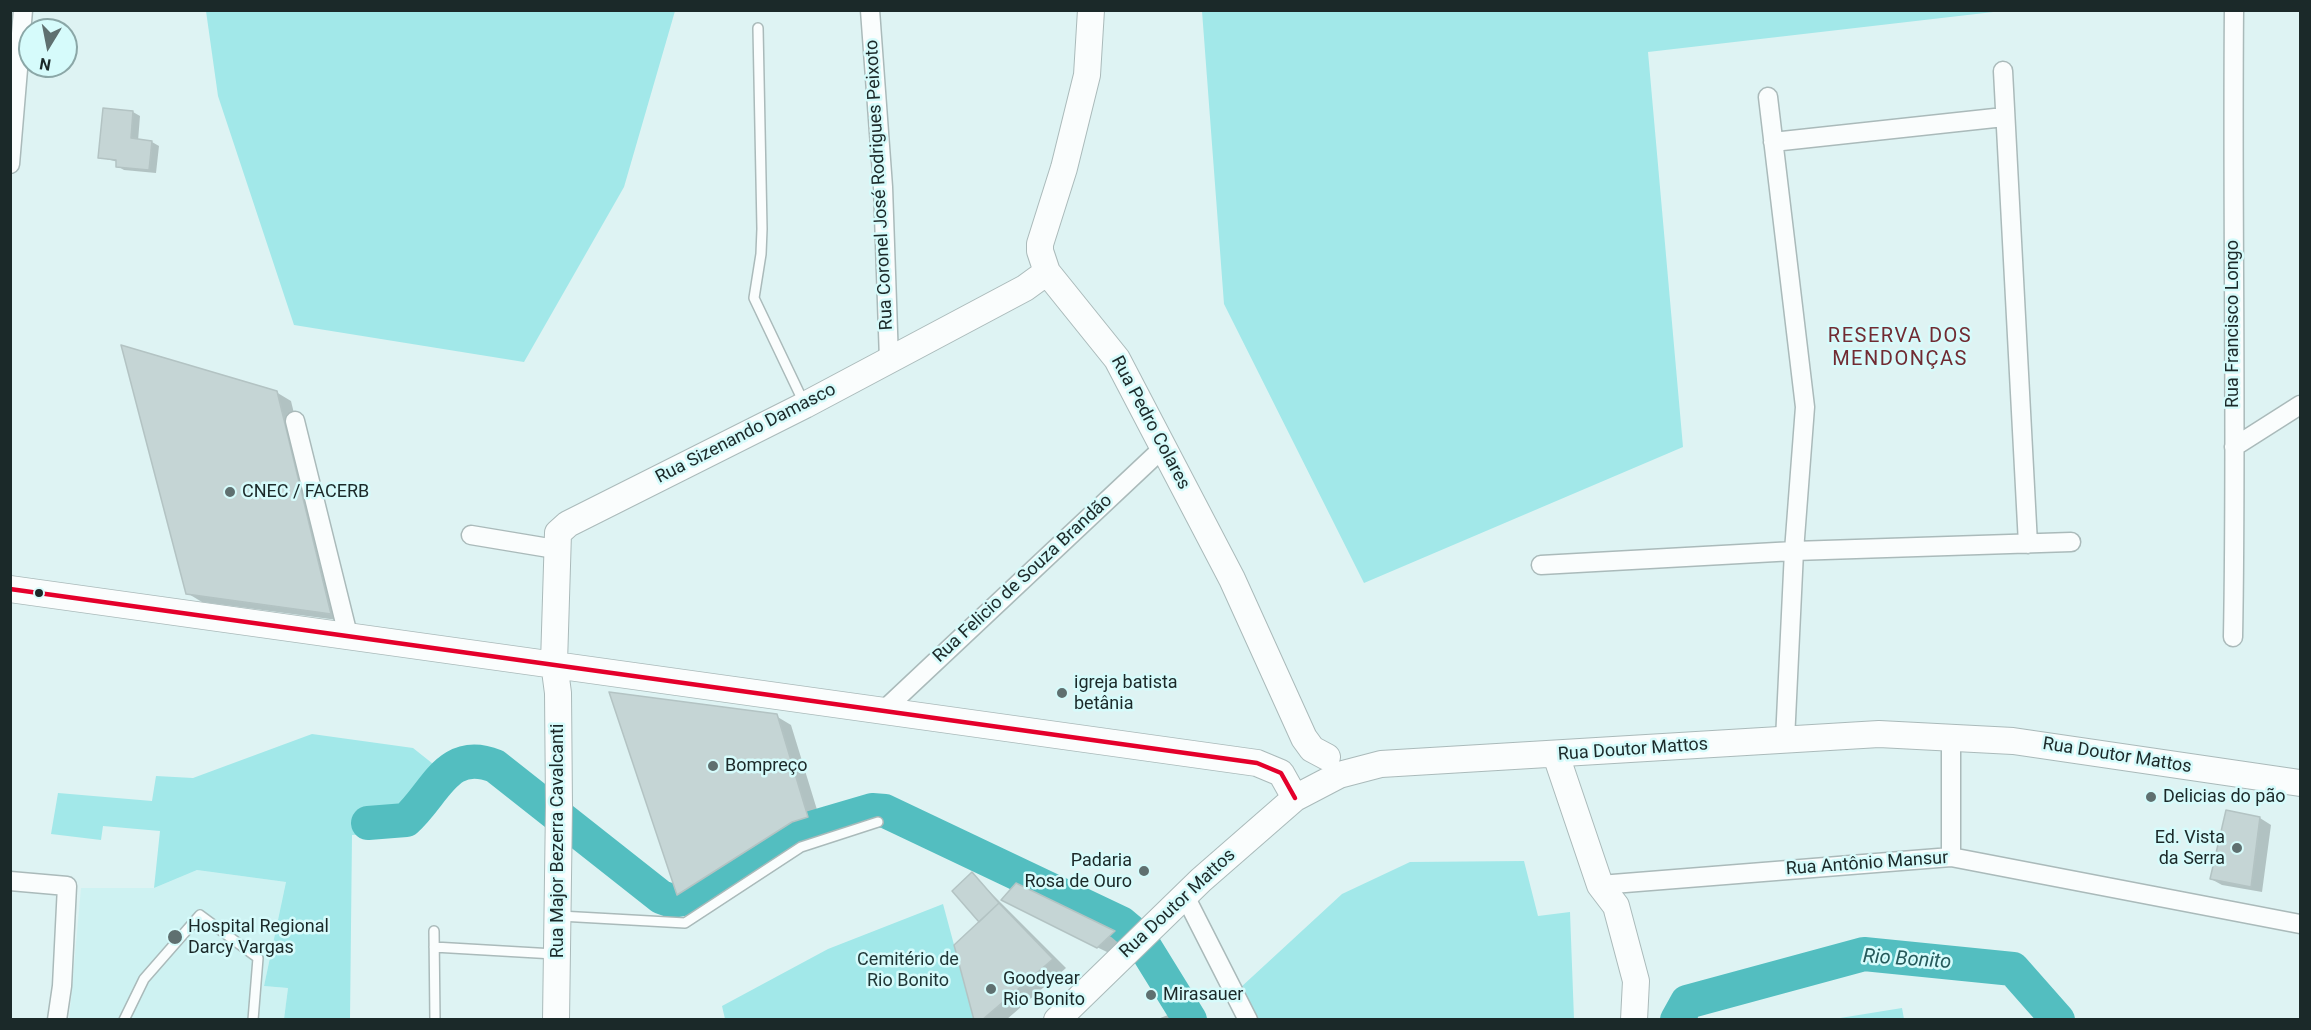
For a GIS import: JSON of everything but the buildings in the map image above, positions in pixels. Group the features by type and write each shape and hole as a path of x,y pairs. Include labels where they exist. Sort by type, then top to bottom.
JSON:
{"main road":[{"name":"Rua Pedro Colares","path":"1091,10 1087,75 1064,168 1040,250 1047,272 1118,359 1232,579 1304,738 1312,749 1327,757"},
{"name":"Rua Sizenando Damasco","path":"554,663 555,549 558,533 568,524 805,405 1025,288 1047,272"},
{"path":"10,589 554,663 882,712 1257,763 1281,773 1295,798"},
{"name":"Rua Major Bezerra Cavalcanti","path":"554,663 558,693 560,916 556,1020"},
{"name":"Rua Doutor Mattos","path":"1064,1017 1148,931 1295,798 1339,775 1381,764 1879,734 2013,741 2301,783"},
{"path":"1556,755 1600,885 1616,906 1635,981 1634,1020"},
{"path":"1257,763 1291,758 1327,757 1381,764"}],"street":[{"path":"10,165 13,103 23,10"},
{"name":"Rua Coronel José Rodrigues Peixoto","path":"870,10 884,187 889,360"},
{"name":"Rua Francisco Longo","path":"2233,637 2234,10"},
{"path":"2003,71 2028,544"},
{"path":"1768,97 1805,407 1794,551 1785,740"},
{"path":"1773,142 2004,117"},
{"path":"2234,447 2301,405"},
{"path":"295,421 348,635"},
{"name":"Rua Felicio de Souza Brandão","path":"882,712 1164,447"},
{"path":"471,535 555,549"},
{"path":"1541,566 1794,551 2071,542"},
{"path":"1951,736 1951,857"},
{"name":"Rua Antônio Mansur","path":"1600,885 1951,857 2301,924"},
{"path":"10,881 67,886 62,986 57,1020"},
{"path":"1185,896 1248,1020"}],"lane":[{"path":"758,28 762,229 761,254 754,298 805,405"},
{"path":"560,916 685,923 801,847 878,822"},
{"path":"124,1020 144,980 200,915 258,958 253,1020"},
{"path":"434,930 435,1020"},
{"path":"434,946 558,954"}],"shaded area":[{"name":"Hospital Regional Darcy Vargas","path":"197,870 286,882 264,986 288,988 284,1019 69,1020 81,888 154,888"}],"green space":[{"path":"1202,10 2002,11 1648,52 1683,447 1364,583 1224,304"},
{"path":"206,11 675,11 624,187 524,362 294,325 218,96"},
{"path":"312,734 413,748 452,779 411,828 395,833 352,835 350,1019 284,1019 288,988 264,986 286,882 197,870 154,888 160,831 103,826 101,840 51,834 58,793 152,801 156,776 193,778"},
{"path":"1524,861 1538,916 1570,912 1574,1019 1258,1019 1240,988 1342,894 1410,862"},
{"name":"Cemitério de Rio Bonito","path":"943,904 974,1019 725,1019 722,1006 828,949"},
{"path":"1902,1008 1904,1019 1834,1019"}],"waterway":[{"path":"368,823 406,820 444,776 465,763 479,762 495,766 661,897 672,901 683,899 797,832 872,810 885,811 1121,923 1140,939 1190,1020"},
{"name":"Rio Bonito","path":"1677,1020 1687,1002 1864,954 2013,969 2058,1020"}],"transit line":[{"path":"10,589 1257,763 1281,773 1295,798"}],"place":[{"name":"CNEC / FACERB","path":"230,492"},
{"name":"igreja batista betânia","path":"1062,693"},
{"name":"Bompreço","path":"713,766"},
{"name":"Delicias do pão","path":"2151,797"},
{"name":"Ed. Vista da Serra","path":"2237,848"},
{"name":"Padaria Rosa de Ouro","path":"1144,871"},
{"name":"Hospital Regional Darcy Vargas","path":"175,937"},
{"name":"Goodyear Rio Bonito","path":"991,989"},
{"name":"Mirasauer","path":"1151,995"}],"district":[{"name":"RESERVA DOS MENDONÇAS","path":"1900,348"}]}
